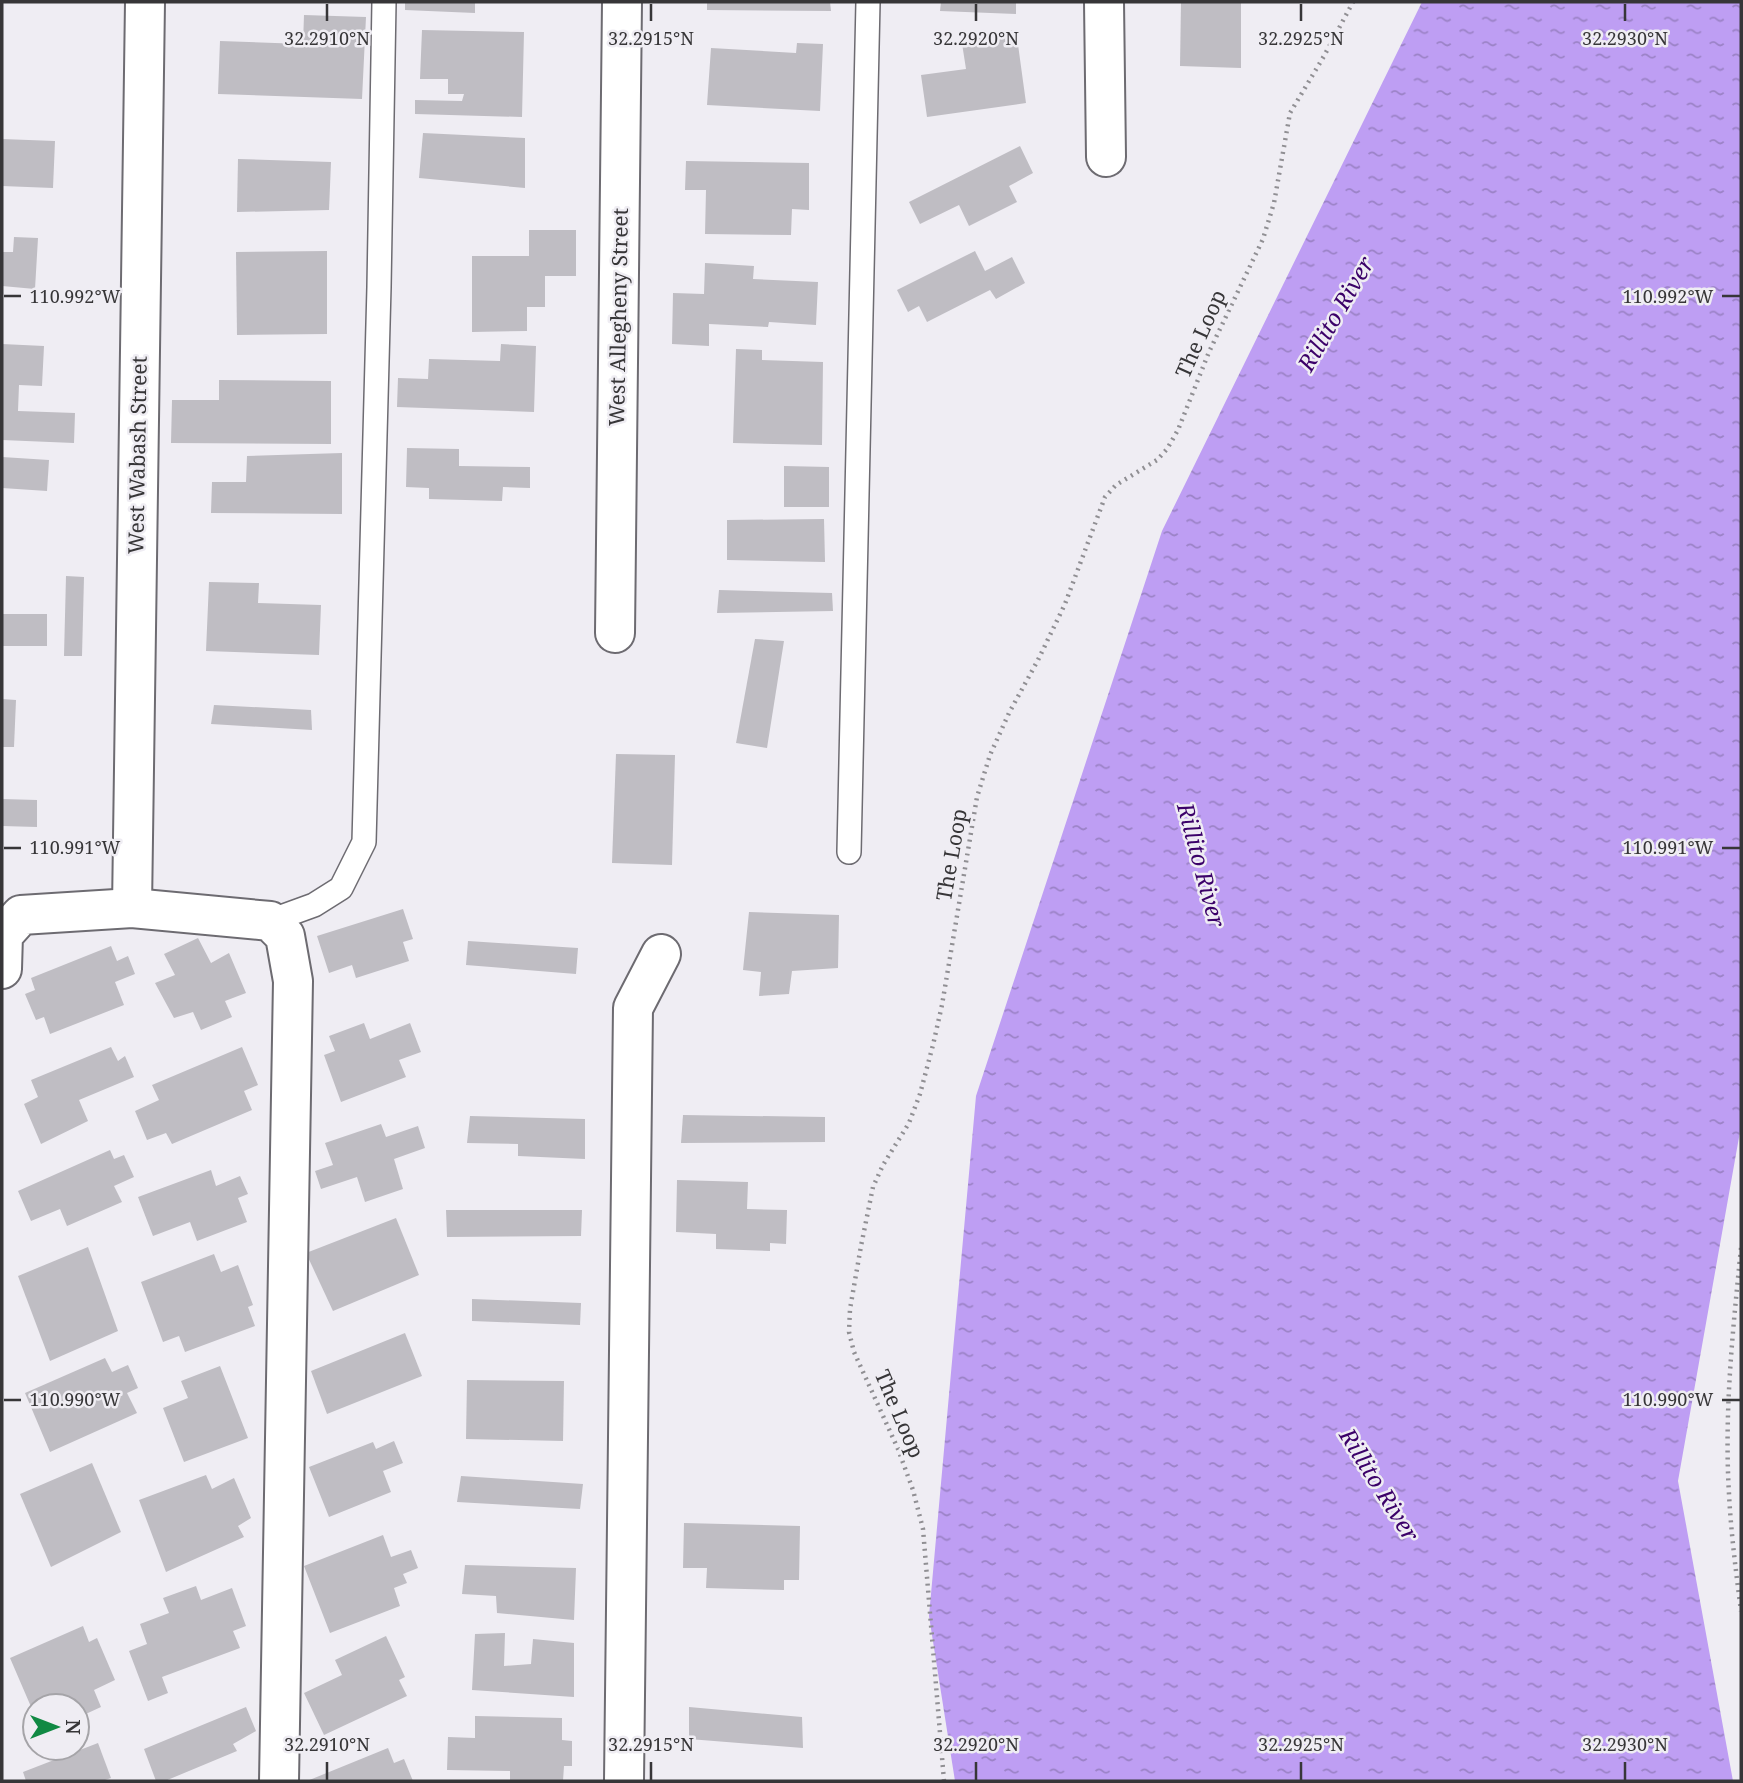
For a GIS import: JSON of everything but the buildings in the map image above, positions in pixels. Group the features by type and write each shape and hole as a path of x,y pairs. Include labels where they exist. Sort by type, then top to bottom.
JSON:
{"street":[{"name":"West Wabash Street","path":"132,908 145,2"},
{"name":"West Allegheny Street","path":"615,633 622,2"},
{"path":"1104,2 1106,158"},
{"path":"2,969 3,935 10,917 21,915 132,908 270,921 285,936 293,981 279,1781"},
{"path":"624,1781 633,1008 661,954"}],"lane":[{"path":"270,921 314,905 341,888 364,842 384,2"},
{"path":"849,852 869,2"}],"path":[{"name":"The Loop","path":"944,1781 923,1529 919,1510 898,1449 854,1352 849,1332 850,1308 873,1187 909,1123 920,1094 940,1015 977,797 990,755 1065,604 1105,497 1116,485 1157,460 1178,430 1209,352 1269,223 1290,113 1353,2"},
{"path":"1741,1248 1728,1422 1729,1493 1741,1611"}],"water":[{"name":"Rillito River","path":"1422,2 1741,2 1741,1126 1678,1481 1733,1781 955,1781 929,1616 976,1096 1162,531"}]}
